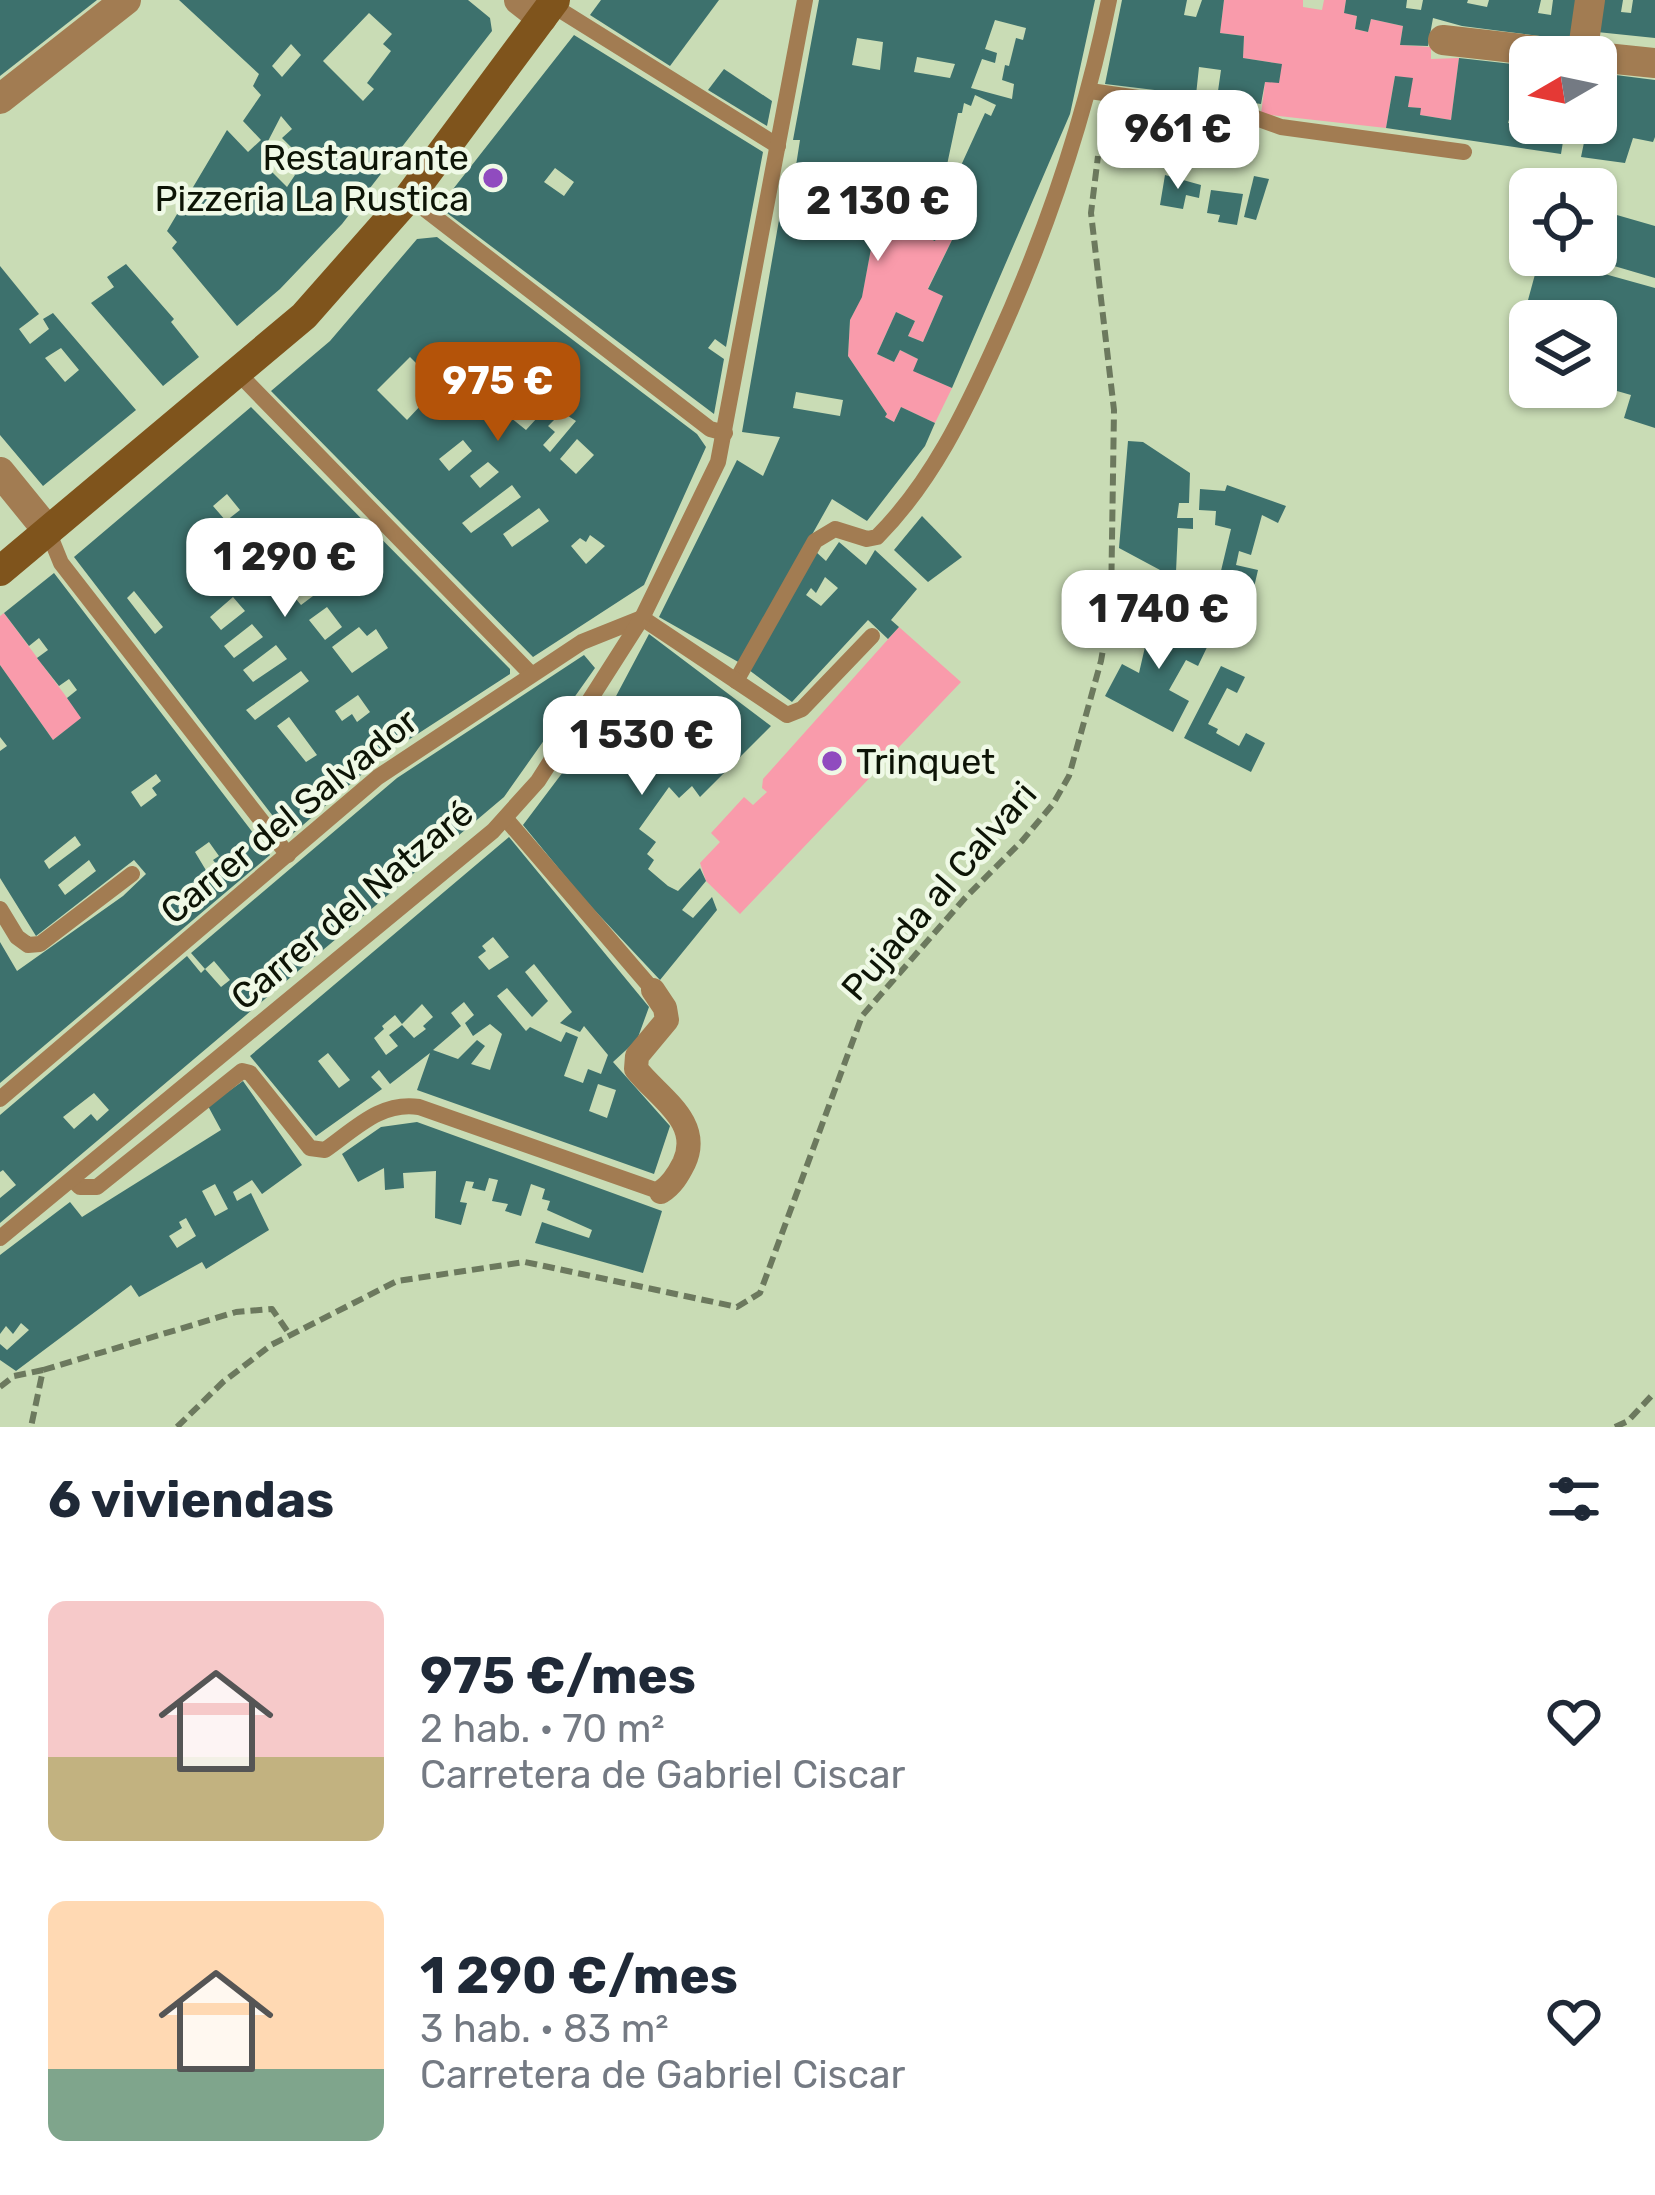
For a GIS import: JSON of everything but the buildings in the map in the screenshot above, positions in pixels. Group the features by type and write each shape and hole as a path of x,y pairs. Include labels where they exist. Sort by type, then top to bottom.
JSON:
{"main road":[{"path":"0,571 304,316 410,197 542,6"}],"street":[{"path":"0,99 126,0"},
{"path":"1585,36 1590,0"},
{"path":"1443,40 1509,48"},
{"path":"1617,59 1655,63"},
{"path":"0,472 48,531"},
{"path":"653,991 667,1020 637,1056 636,1069 685,1122 689,1135 682,1167 661,1192"}],"lane":[{"name":"Carrer del Natzaré","path":"0,1238 506,819 538,781 642,618 718,462 805,0"},
{"path":"736,681 815,541 835,529 867,539 878,537 959,424 1050,215 1090,91 1109,0"},
{"path":"542,6 778,146"},
{"path":"1090,91 1242,113 1280,127 1464,152"},
{"path":"410,197 710,429 725,433"},
{"path":"239,374 531,674"},
{"path":"48,531 62,563 288,855"},
{"path":"642,618 780,713 795,715 872,636"},
{"name":"Carrer del Salvador","path":"0,1099 379,777 531,674 598,634 642,618"},
{"path":"506,819 653,991"},
{"path":"0,909 17,937 28,946 40,944 132,874"},
{"path":"73,1180 80,1187 97,1187 242,1071 250,1073 317,1151 385,1108 402,1104 661,1192"}],"path":[{"name":"Pujada al Calvari","path":"177,1427 223,1382 289,1333 398,1281 525,1262 737,1307 760,1293 862,1016 965,898 1022,842 1069,776 1101,661 1111,604 1114,410 1090,213 1099,153"},
{"path":"0,1387 14,1376 236,1312 272,1309 289,1333"},
{"path":"31,1427 43,1370"},
{"path":"1616,1427 1655,1392"}],"shaded area":[{"path":"1224,0 1303,0 1303,7 1322,10 1324,0 1346,0 1344,12 1357,16 1355,29 1368,32 1371,19 1403,26 1400,45 1431,47 1431,59 1459,58 1451,120 1420,115 1420,108 1408,107 1412,79 1395,76 1386,128 1261,114 1265,82 1279,82 1281,64 1243,58 1244,36 1220,33"},
{"path":"881,195 937,217 929,239 935,241 940,229 954,236 928,288 943,296 923,342 908,336 915,321 896,312 877,354 894,362 900,350 918,359 914,371 952,388 935,423 901,407 894,422 885,417 848,356 850,320 862,296"},
{"path":"4,613 82,718 53,740 0,665 0,616"},
{"name":"Trinquet","path":"899,627 961,682 740,914 706,881 700,863 720,842 711,833 744,797 753,805 767,792 762,788 763,779"}],"place":[{"name":"Restaurante Pizzeria La Rustica","path":"493,178"},
{"name":"Trinquet","path":"832,761"}]}
